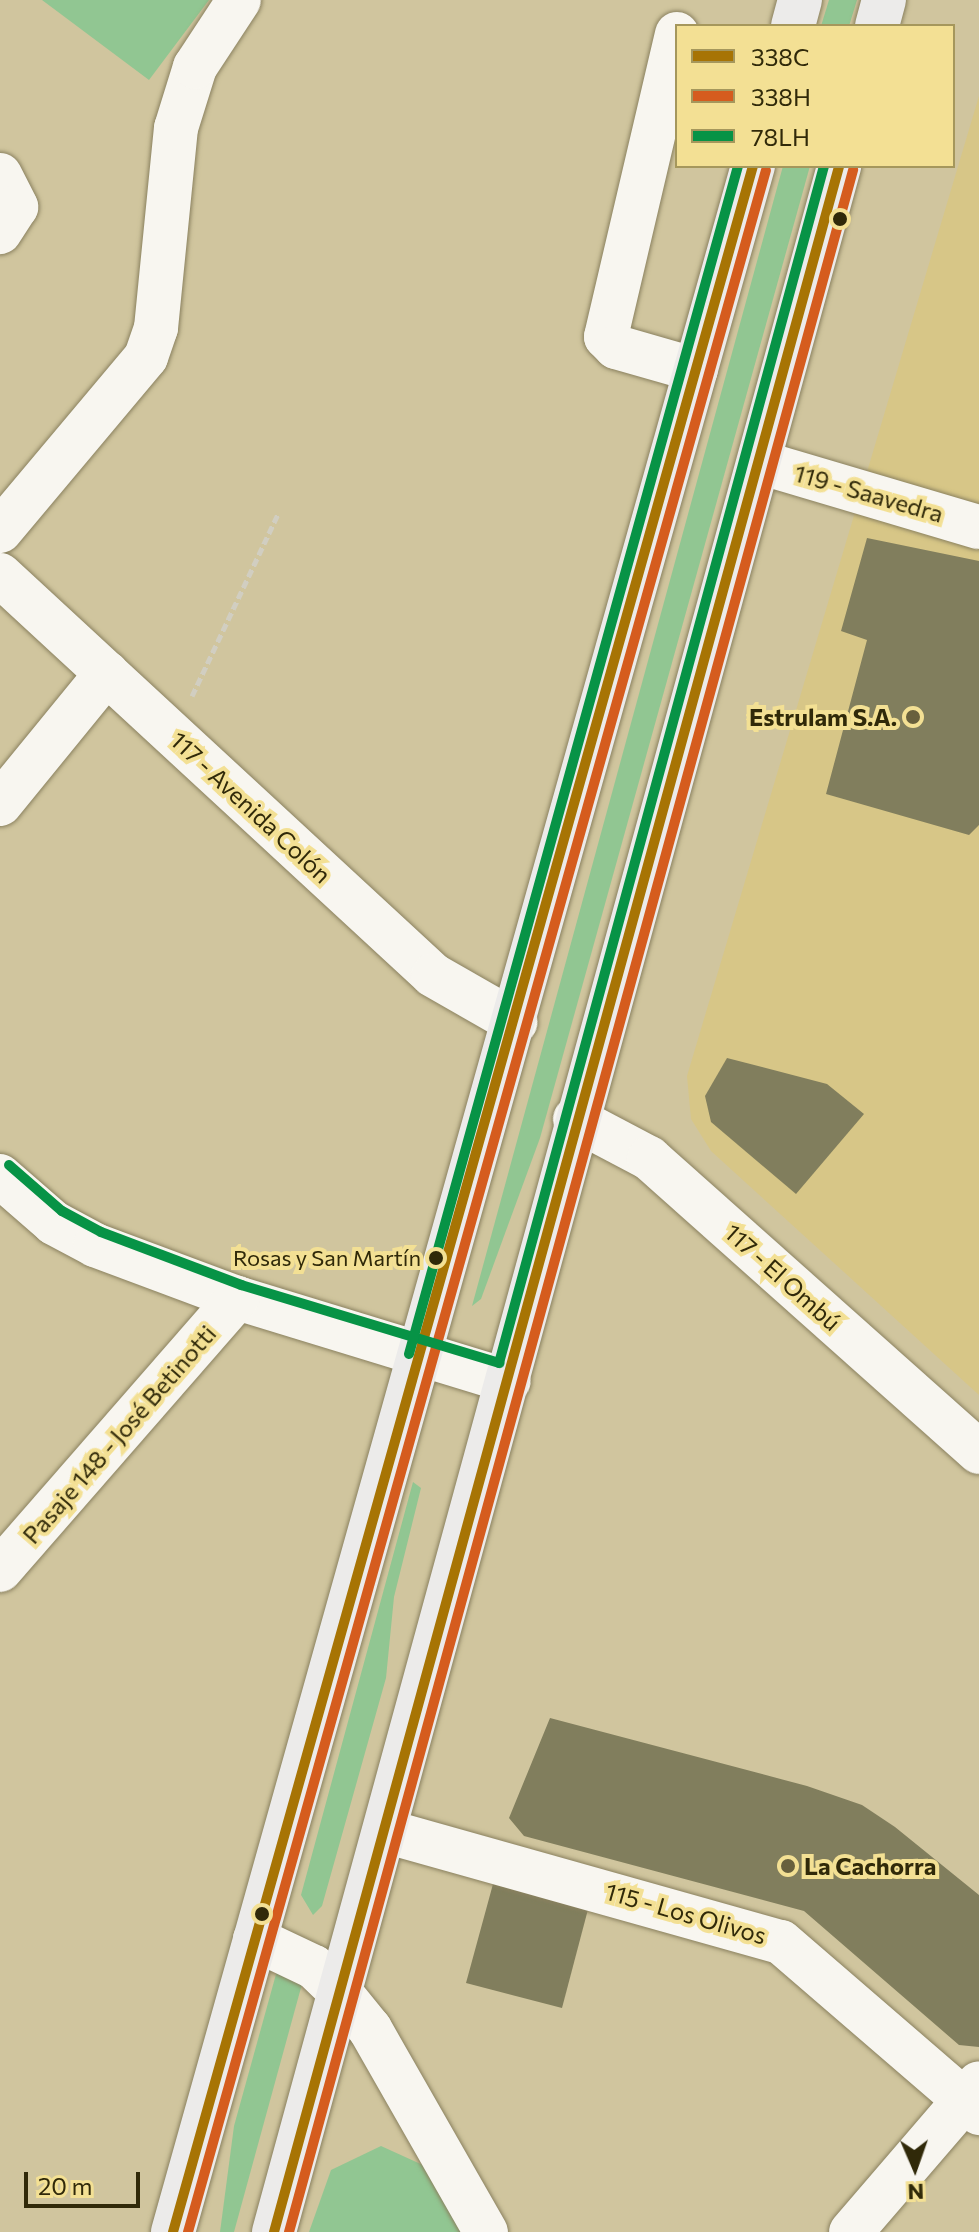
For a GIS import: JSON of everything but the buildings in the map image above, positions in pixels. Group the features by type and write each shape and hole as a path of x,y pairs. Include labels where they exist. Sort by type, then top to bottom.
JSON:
{"main road":[{"path":"794,24 800,0"},
{"path":"878,24 884,0"},
{"path":"173,2232 422,1358 752,168"},
{"path":"274,2232 509,1381 575,1119 838,168"}],"street":[{"path":"0,531 146,357 156,328 176,128 195,67 239,0"},
{"path":"679,24 685,0"},
{"path":"675,43 606,337 616,347 696,370"},
{"path":"0,175 16,207 0,232"},
{"name":"119 - Saavedra","path":"759,462 979,527"},
{"name":"117 - Avenida Colón","path":"0,575 433,975 515,1022"},
{"path":"0,804 107,673"},
{"name":"117 - El Ombú","path":"575,1119 649,1158 979,1452"},
{"path":"0,1176 74,1237 237,1298 422,1358 509,1381"},
{"name":"Pasaje 148 - José Betinotti","path":"0,1570 237,1298"},
{"name":"115 - Los Olivos","path":"385,1831 781,1942 974,2099"},
{"path":"255,1939 314,1967 340,1992 370,2029 486,2232"},
{"path":"851,2232 974,2099"}],"path":[{"path":"167,729 199,686 278,514"}],"shaded area":[{"path":"979,96 979,1395 711,1151 691,1119 687,1076"}],"green space":[{"path":"42,0 209,0 149,80"},
{"path":"829,0 857,0 850,24 822,24"},
{"path":"782,168 809,168 540,1138 481,1299 472,1306"},
{"path":"413,1482 421,1488 394,1597 386,1678 322,1906 313,1915 301,1895"},
{"path":"278,1967 302,1984 234,2232 220,2232 234,2126"},
{"path":"381,2146 425,2166 464,2232 309,2232 331,2170"}],"transit line":[{"name":"78LH","path":"409,1354 737,168"},
{"name":"338C","path":"173,2232 752,168"},
{"name":"78LH","path":"9,1165 62,1211 101,1232 241,1285 499,1363 823,168"},
{"name":"338C","path":"274,2232 838,168"},
{"name":"338H","path":"188,2232 766,170"},
{"name":"338H","path":"289,2232 853,170"}],"place":[{"name":"Estrulam S.A.","path":"913,717"},
{"name":"Rosas y San Martín","path":"436,1258"},
{"name":"La Cachorra","path":"788,1866"}]}
